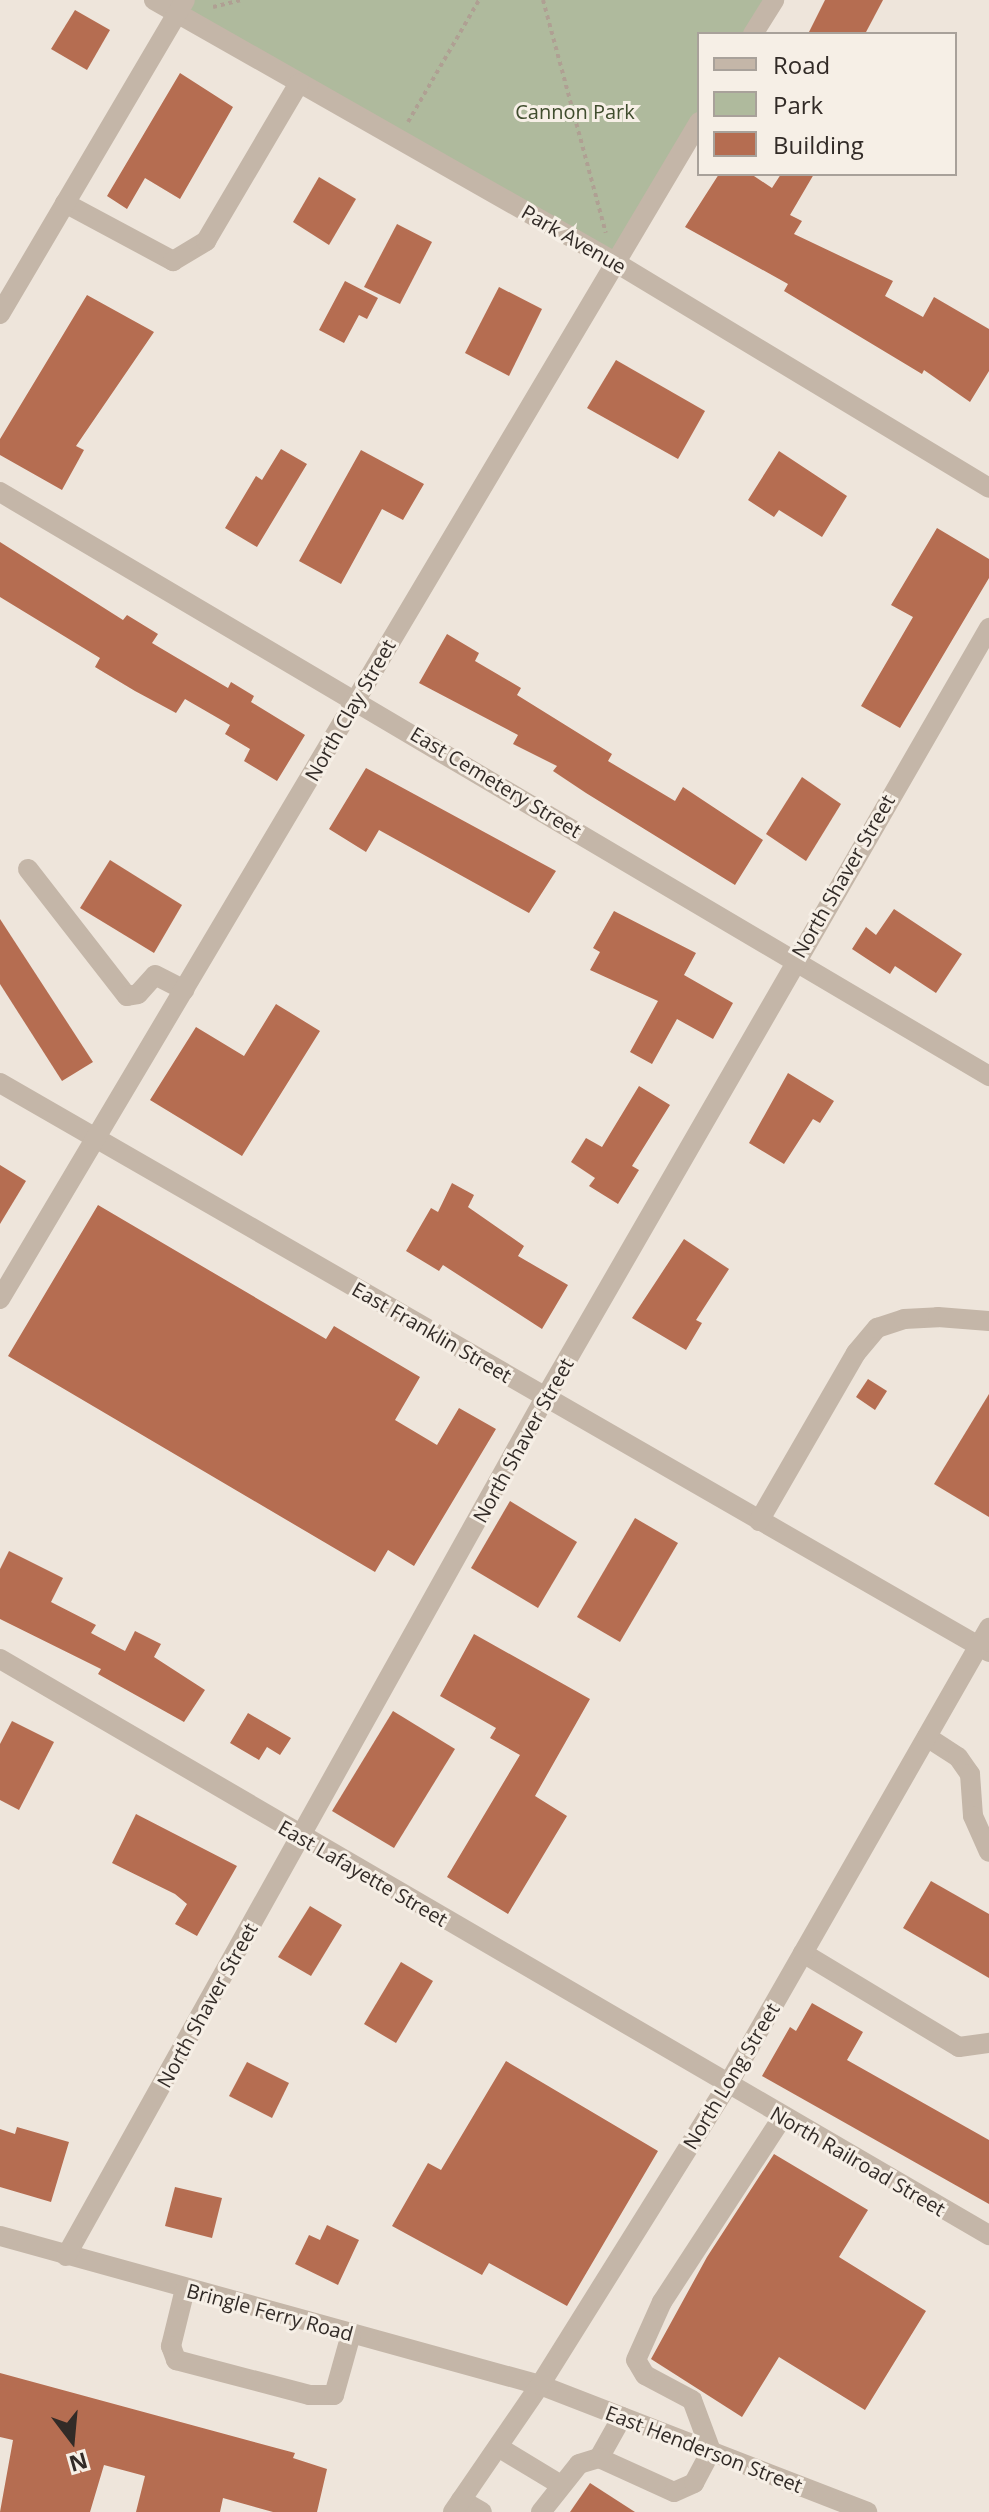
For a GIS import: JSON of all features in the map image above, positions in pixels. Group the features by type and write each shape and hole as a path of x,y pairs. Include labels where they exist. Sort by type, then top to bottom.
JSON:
{"street":[{"name":"Park Avenue","path":"154,0 181,7 299,83 611,252 989,488"},
{"path":"754,32 774,0"},
{"path":"0,314 181,7"},
{"path":"65,203 173,261 206,241 299,83"},
{"name":"North Clay Street","path":"0,1299 357,699 611,252 697,125"},
{"name":"East Cemetery Street","path":"0,492 357,699 989,1076"},
{"name":"North Shaver Street","path":"66,2256 545,1398 794,961 989,628"},
{"path":"28,869 127,996 138,994 155,975 184,990"},
{"name":"East Franklin Street","path":"0,1083 759,1521 986,1642"},
{"path":"759,1521 856,1353 877,1328 916,1318 989,1321"},
{"name":"North Long Street","path":"457,2506 540,2385 727,2086 927,1737 986,1642"},
{"name":"East Lafayette Street","path":"0,1659 727,2086"},
{"path":"927,1737 958,1757 970,1774 973,1816 989,1852"},
{"path":"803,1953 959,2047 989,2043"},
{"name":"North Railroad Street","path":"727,2086 989,2235"},
{"path":"541,2512 579,2464 599,2458 674,2492 694,2483 711,2451 692,2400 645,2375 636,2360 662,2302 782,2118"},
{"name":"Bringle Ferry Road","path":"0,2236 540,2385"},
{"path":"185,2289 171,2346 176,2360 309,2395 334,2395 351,2334"},
{"name":"East Henderson Street","path":"540,2385 867,2512"},
{"path":"599,2458 622,2417"},
{"path":"498,2447 561,2485"},
{"path":"457,2506 482,2512"}],"path":[{"path":"205,10 242,0"},
{"path":"398,139 479,0"},
{"path":"543,0 611,252"}],"green space":[{"name":"Cannon Park","path":"185,0 774,0 754,32 697,32 697,125 613,261 177,14"}],"building":[{"path":"825,0 883,0 866,32 809,32"},
{"path":"75,10 110,30 87,70 51,49"},
{"path":"180,73 233,107 180,199 145,178 127,209 107,196"},
{"path":"718,176 754,176 772,188 780,176 813,176 790,215 802,221 794,234 893,281 885,296 923,317 934,297 989,329 989,371 970,402 924,370 922,374 784,291 788,284 685,227"},
{"path":"319,177 356,199 329,245 293,222"},
{"path":"397,224 432,242 400,304 364,287"},
{"path":"345,281 378,298 367,319 359,315 344,343 319,330"},
{"path":"499,287 542,309 509,376 465,353"},
{"path":"87,295 154,332 76,446 84,450 62,490 0,455 0,439"},
{"path":"616,360 705,411 678,459 587,408"},
{"path":"281,449 307,464 257,547 225,528 256,476 262,480"},
{"path":"361,450 424,484 403,520 382,509 341,584 299,561"},
{"path":"779,451 847,496 822,537 779,510 774,517 748,500"},
{"path":"937,528 989,559 989,578 900,728 861,706 913,617 891,605"},
{"path":"0,542 123,620 127,615 158,634 152,643 228,688 231,682 254,696 251,702 305,735 277,781 244,761 250,749 225,734 230,725 185,699 176,713 135,691 95,667 100,658 0,597"},
{"path":"447,634 479,653 475,661 521,688 517,695 612,754 608,761 675,801 683,787 763,840 735,885 553,771 557,766 513,744 518,735 419,683"},
{"path":"366,768 556,871 529,913 379,830 366,852 329,829"},
{"path":"802,777 841,804 806,861 766,834"},
{"path":"110,860 182,905 154,953 80,908"},
{"path":"894,909 962,954 936,993 895,966 890,974 852,949 866,927 876,935"},
{"path":"614,911 696,953 684,975 733,1003 713,1039 677,1019 652,1064 630,1052 658,1001 590,970 600,952 593,948"},
{"path":"0,919 93,1062 62,1081 0,984"},
{"path":"276,1004 320,1031 242,1156 150,1100 196,1027 244,1056"},
{"path":"788,1073 834,1101 820,1123 813,1119 784,1164 749,1143"},
{"path":"639,1086 670,1105 632,1166 639,1170 618,1204 589,1186 595,1178 571,1162 586,1138 602,1147"},
{"path":"0,1165 26,1181 0,1224"},
{"path":"452,1183 474,1195 468,1207 524,1246 518,1256 568,1285 542,1329 443,1265 439,1271 406,1251 431,1208 438,1212"},
{"path":"98,1205 326,1339 334,1326 420,1377 395,1420 437,1445 459,1408 496,1429 414,1566 388,1550 375,1572 8,1356"},
{"path":"684,1239 729,1269 696,1320 702,1323 686,1350 632,1318"},
{"path":"868,1379 887,1391 875,1410 856,1397"},
{"path":"989,1394 989,1517 934,1484"},
{"path":"510,1501 577,1542 538,1608 471,1568"},
{"path":"635,1518 678,1543 620,1642 577,1617"},
{"path":"9,1551 63,1578 51,1602 96,1625 91,1633 125,1651 135,1631 161,1644 154,1657 205,1690 184,1722 98,1674 101,1669 0,1619 0,1569"},
{"path":"474,1634 590,1699 535,1796 567,1816 508,1914 447,1877 520,1755 490,1738 496,1728 440,1696"},
{"path":"393,1711 455,1749 394,1848 332,1811"},
{"path":"248,1713 291,1738 280,1755 267,1747 259,1760 230,1743"},
{"path":"12,1721 54,1742 19,1810 0,1800 0,1744"},
{"path":"136,1814 237,1866 197,1936 175,1924 187,1904 175,1894 112,1863"},
{"path":"931,1881 989,1914 989,1978 903,1928"},
{"path":"310,1906 342,1925 311,1976 278,1957"},
{"path":"401,1962 433,1981 396,2043 364,2024"},
{"path":"812,2003 863,2032 847,2060 989,2140 989,2204 762,2076 790,2027 796,2031"},
{"path":"506,2061 658,2151 567,2306 489,2263 482,2275 392,2226 428,2163 441,2170"},
{"path":"247,2062 289,2083 272,2118 229,2096"},
{"path":"17,2127 69,2142 51,2202 0,2187 0,2129 15,2134"},
{"path":"774,2154 868,2210 839,2257 926,2311 865,2410 779,2357 742,2417 651,2359 707,2257"},
{"path":"175,2187 222,2198 212,2238 165,2226"},
{"path":"327,2225 359,2240 338,2285 295,2264 309,2235 320,2240"},
{"path":"0,2373 295,2453 293,2458 327,2469 317,2512 273,2512 223,2498 220,2512 136,2512 145,2476 104,2465 90,2512 0,2512 13,2440 0,2437"},
{"path":"590,2483 635,2512 570,2512"}]}
